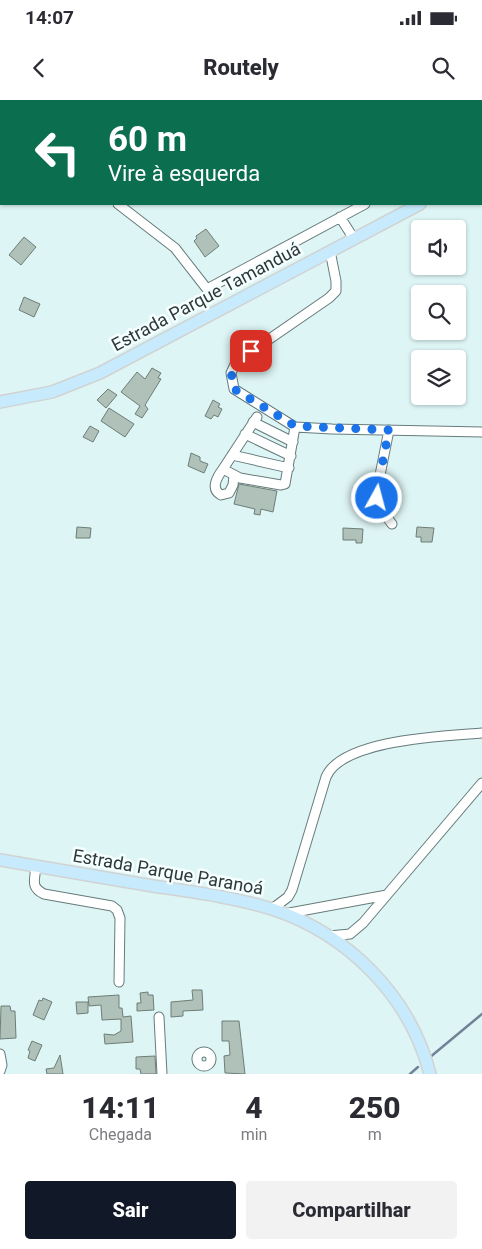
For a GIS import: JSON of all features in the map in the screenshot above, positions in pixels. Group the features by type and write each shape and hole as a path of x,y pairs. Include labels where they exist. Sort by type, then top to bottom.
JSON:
{"main road":[{"name":"Estrada Parque Tamanduá","path":"0,402 52,392 100,373 418,205"},
{"name":"Estrada Parque Paranoá","path":"0,860 230,898 284,914 329,936 362,960 388,988 410,1023 430,1074"}],"street":[{"path":"119,205 175,248 207,289 363,205"},
{"path":"340,217 354,239"},
{"path":"330,251 336,291 329,298 236,362 231,373 234,389 295,426 482,432"},
{"path":"234,476 233,485 229,493 221,496 218,494 215,490 216,480 255,419 293,442"},
{"path":"223,469 234,476 283,484 287,480 295,426"},
{"path":"389,430 377,490 380,508 392,524"},
{"path":"245,434 291,456"},
{"path":"232,455 289,468"},
{"path":"272,910 291,894 326,777 338,762 368,749 396,742 482,733"},
{"path":"329,936 350,934 356,930 482,783"},
{"path":"36,866 34,887 36,890 44,894 112,906 117,910 120,918 119,982"},
{"path":"284,914 387,895"},
{"path":"159,1017 162,1074"},
{"path":"0,1054 2,1065 0,1071"}],"building":[{"path":"206,229 219,246 205,257 194,241 197,238 196,236"},
{"path":"24,237 36,247 21,265 9,255"},
{"path":"24,297 40,304 34,317 19,310"},
{"path":"152,368 161,373 158,378 161,379 145,405 148,409 142,418 135,414 140,406 121,392 137,372 145,379"},
{"path":"108,389 117,395 106,408 97,400"},
{"path":"213,400 220,404 218,407 222,409 218,417 214,415 211,419 205,416"},
{"path":"109,408 134,424 125,437 101,421"},
{"path":"90,426 99,431 93,442 83,437"},
{"path":"191,453 200,457 200,461 208,464 204,473 188,466"},
{"path":"239,484 277,491 273,512 261,509 260,515 254,514 255,509 234,504"},
{"path":"77,527 91,528 90,538 76,538"},
{"path":"417,527 434,528 432,542 421,542 421,537 416,537"},
{"path":"343,528 363,529 362,543 356,543 356,540 343,540"},
{"path":"192,990 202,990 203,1010 183,1011 183,1016 171,1017 171,1002 193,1000"},
{"path":"148,992 148,995 153,995 154,1010 137,1011 137,1003 141,1003 140,993"},
{"path":"119,995 119,1008 122,1008 123,1017 131,1016 133,1042 105,1044 104,1034 114,1035 121,1031 121,1019 102,1020 101,1005 89,1006 88,997"},
{"path":"43,998 52,1002 44,1020 33,1015 39,1000 42,1001"},
{"path":"76,1002 88,1002 88,1013 77,1014"},
{"path":"1,1006 10,1006 11,1011 15,1011 16,1038 0,1039"},
{"path":"222,1021 239,1021 245,1074 225,1073 224,1056 230,1055 229,1041 222,1041"},
{"path":"32,1041 42,1045 35,1061 28,1058 30,1051 28,1050"},
{"path":"60,1055 63,1074 47,1074 46,1069 54,1068"},
{"path":"155,1056 156,1074 141,1074 140,1069 136,1069 136,1057"}],"waterway":[{"path":"429,1058 482,1014"},
{"path":"410,1074 418,1067"}],"route":[{"path":"251,351 236,362 231,373 234,389 295,426 389,430 377,498"}]}
